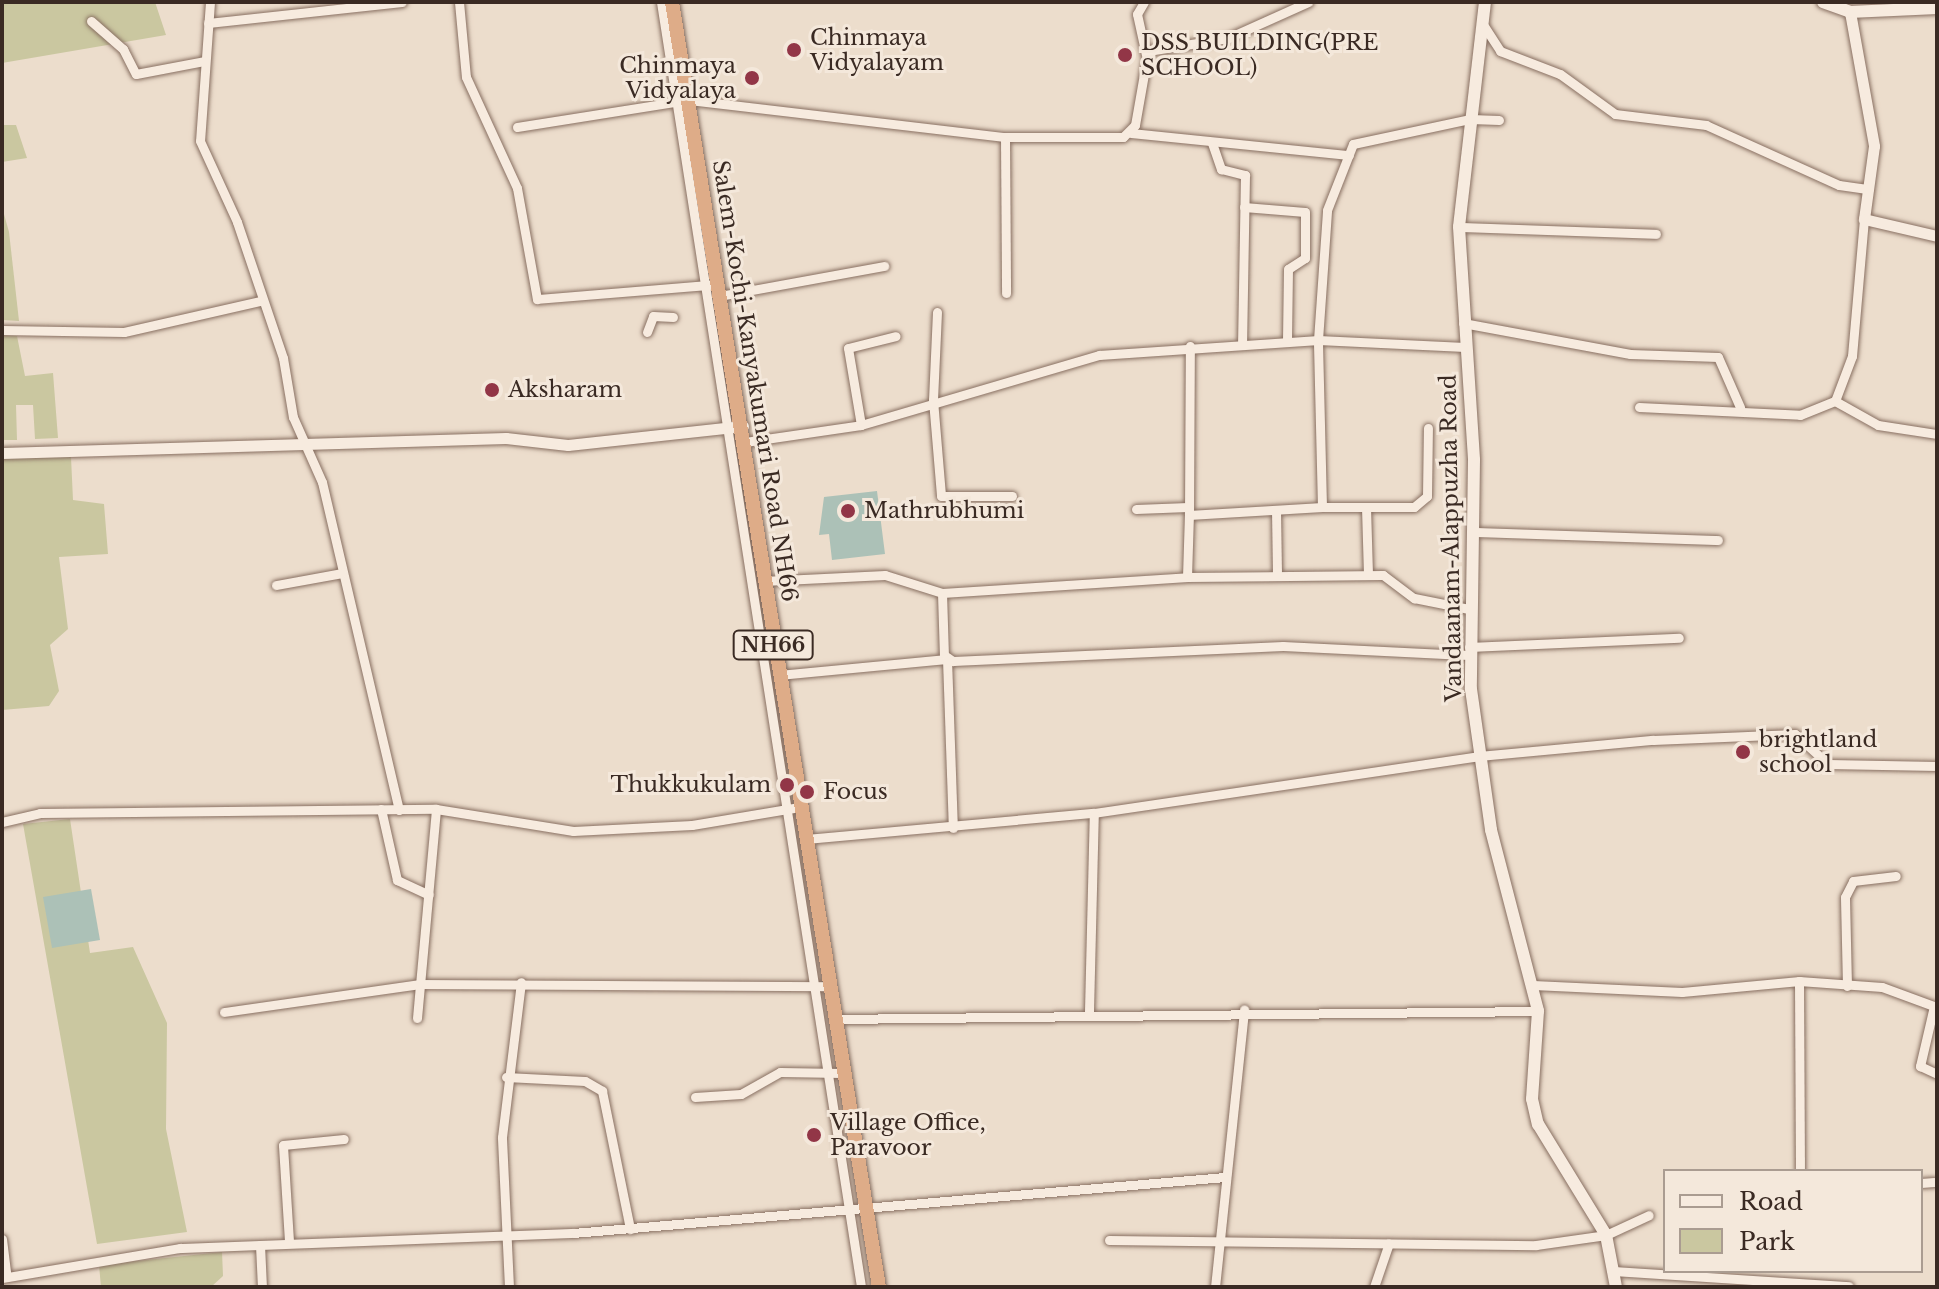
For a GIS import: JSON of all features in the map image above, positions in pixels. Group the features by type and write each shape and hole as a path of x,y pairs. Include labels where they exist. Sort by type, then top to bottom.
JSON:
{"highway":[{"name":"Salem-Kochi-Kanyakumari Road NH66","path":"672,2 682,101 713,289 743,426 763,581 834,1019 834,1073 858,1210 879,1287"}],"main road":[{"name":"Vandaanam-Alappuzha Road","path":"1485,2 1459,227 1473,532 1469,651 1479,756 1538,1011 1530,1078 1538,1124 1606,1235 1616,1287"},
{"path":"1823,2 1850,12 1937,8"}],"street":[{"path":"210,2 200,141 237,222 303,445 322,482 399,810"},
{"path":"208,23 402,2"},
{"path":"459,2 466,77 517,188 537,299 713,289 884,266"},
{"path":"661,2 682,101"},
{"path":"1131,133 1146,55 1137,14 1144,2"},
{"path":"1146,55 1155,47 1228,38 1308,2"},
{"path":"1639,407 1740,407 1800,415 1835,401 1852,356 1874,146 1850,12"},
{"path":"91,21 123,49 136,74 204,61"},
{"path":"1484,26 1500,51 1560,74 1615,114 1706,125 1839,185 1869,189"},
{"path":"517,127 682,101 1005,137 1131,133 1349,155"},
{"path":"1322,507 1318,340 1327,210 1349,155 1367,136 1470,119 1499,120"},
{"path":"1005,137 1006,293"},
{"path":"1212,143 1221,169 1245,175 1242,344"},
{"path":"1244,207 1305,212 1305,258 1288,269 1287,341"},
{"path":"1864,219 1937,236"},
{"path":"1459,227 1656,234"},
{"path":"695,1097 741,1094 780,1072 834,1073 811,985 782,810 727,428 713,289"},
{"path":"2,330 124,332 261,301"},
{"path":"937,312 933,400 941,496 1012,496"},
{"path":"647,332 653,316 673,317"},
{"path":"1463,323 1630,354 1718,357 1740,407"},
{"path":"861,425 848,348 896,336"},
{"path":"745,442 861,425 933,400 1099,355 1190,346 1318,340 1465,347"},
{"path":"1187,577 1190,346"},
{"path":"1835,401 1878,425 1937,434"},
{"path":"2,453 506,438 568,445 743,426"},
{"path":"1136,509 1414,507 1427,496 1428,428"},
{"path":"1366,507 1368,575"},
{"path":"1276,510 1277,576"},
{"path":"1473,532 1718,540"},
{"path":"276,585 342,573"},
{"path":"763,581 885,575 942,593 1187,577 1368,575 1389,576 1423,601 1469,609"},
{"path":"942,593 953,828"},
{"path":"778,675 947,659 1283,646 1469,651 1679,638"},
{"path":"806,839 1094,813 1479,756 1795,734 1828,764 1937,766"},
{"path":"2,822 40,813 436,809 573,831 692,825 799,807"},
{"path":"381,809 397,880 429,895"},
{"path":"417,1018 436,809"},
{"path":"1089,1011 1094,813"},
{"path":"1847,986 1845,897 1853,881 1896,876"},
{"path":"1533,985 1682,992 1799,981 1847,986 1931,1003 1920,1066 1937,1074"},
{"path":"1799,981 1800,1169"},
{"path":"509,1287 505,1236 506,1077 521,982"},
{"path":"224,1012 421,984 521,982 827,986"},
{"path":"1215,1287 1244,1010"},
{"path":"834,1019 1089,1011 1538,1011"},
{"path":"506,1077 585,1081 602,1091 630,1229"},
{"path":"289,1241 283,1145 344,1139"},
{"path":"2,1239 4,1278 180,1248 630,1229 721,1215 858,1210 1225,1177"},
{"path":"1923,1183 1934,1182"},
{"path":"858,1210 861,1287"},
{"path":"1109,1240 1221,1236 1536,1245 1606,1235 1649,1215"},
{"path":"1374,1287 1389,1243"},
{"path":"260,1245 262,1287"},
{"path":"1614,1271 1849,1286"}],"green space":[{"path":"2,2 155,2 166,35 2,63"},
{"path":"2,125 16,125 27,158 2,162"},
{"path":"2,207 9,232 19,321 2,320"},
{"path":"2,335 17,336 25,376 53,373 58,438 35,439 33,405 16,405 17,440 2,440"},
{"path":"71,457 73,500 104,504 108,554 59,557 68,629 50,645 59,691 49,706 2,710 2,458"},
{"path":"70,819 90,953 133,947 167,1023 166,1129 187,1232 97,1244 23,824"},
{"path":"222,1252 223,1276 211,1287 101,1287 99,1265"}],"shaded area":[{"path":"877,491 885,554 832,560 829,534 819,535 824,497"},
{"path":"91,889 100,940 52,948 43,897"}],"place":[{"name":"Chinmaya Vidyalayam","path":"794,50"},
{"name":"DSS BUILDING(PRE SCHOOL)","path":"1125,55"},
{"name":"Chinmaya Vidyalaya","path":"752,78"},
{"name":"Aksharam","path":"492,390"},
{"name":"Mathrubhumi","path":"848,511"},
{"name":"brightland school","path":"1743,752"},
{"name":"Thukkukulam","path":"787,785"},
{"name":"Focus","path":"807,792"},
{"name":"Village Office, Paravoor","path":"814,1135"}]}
